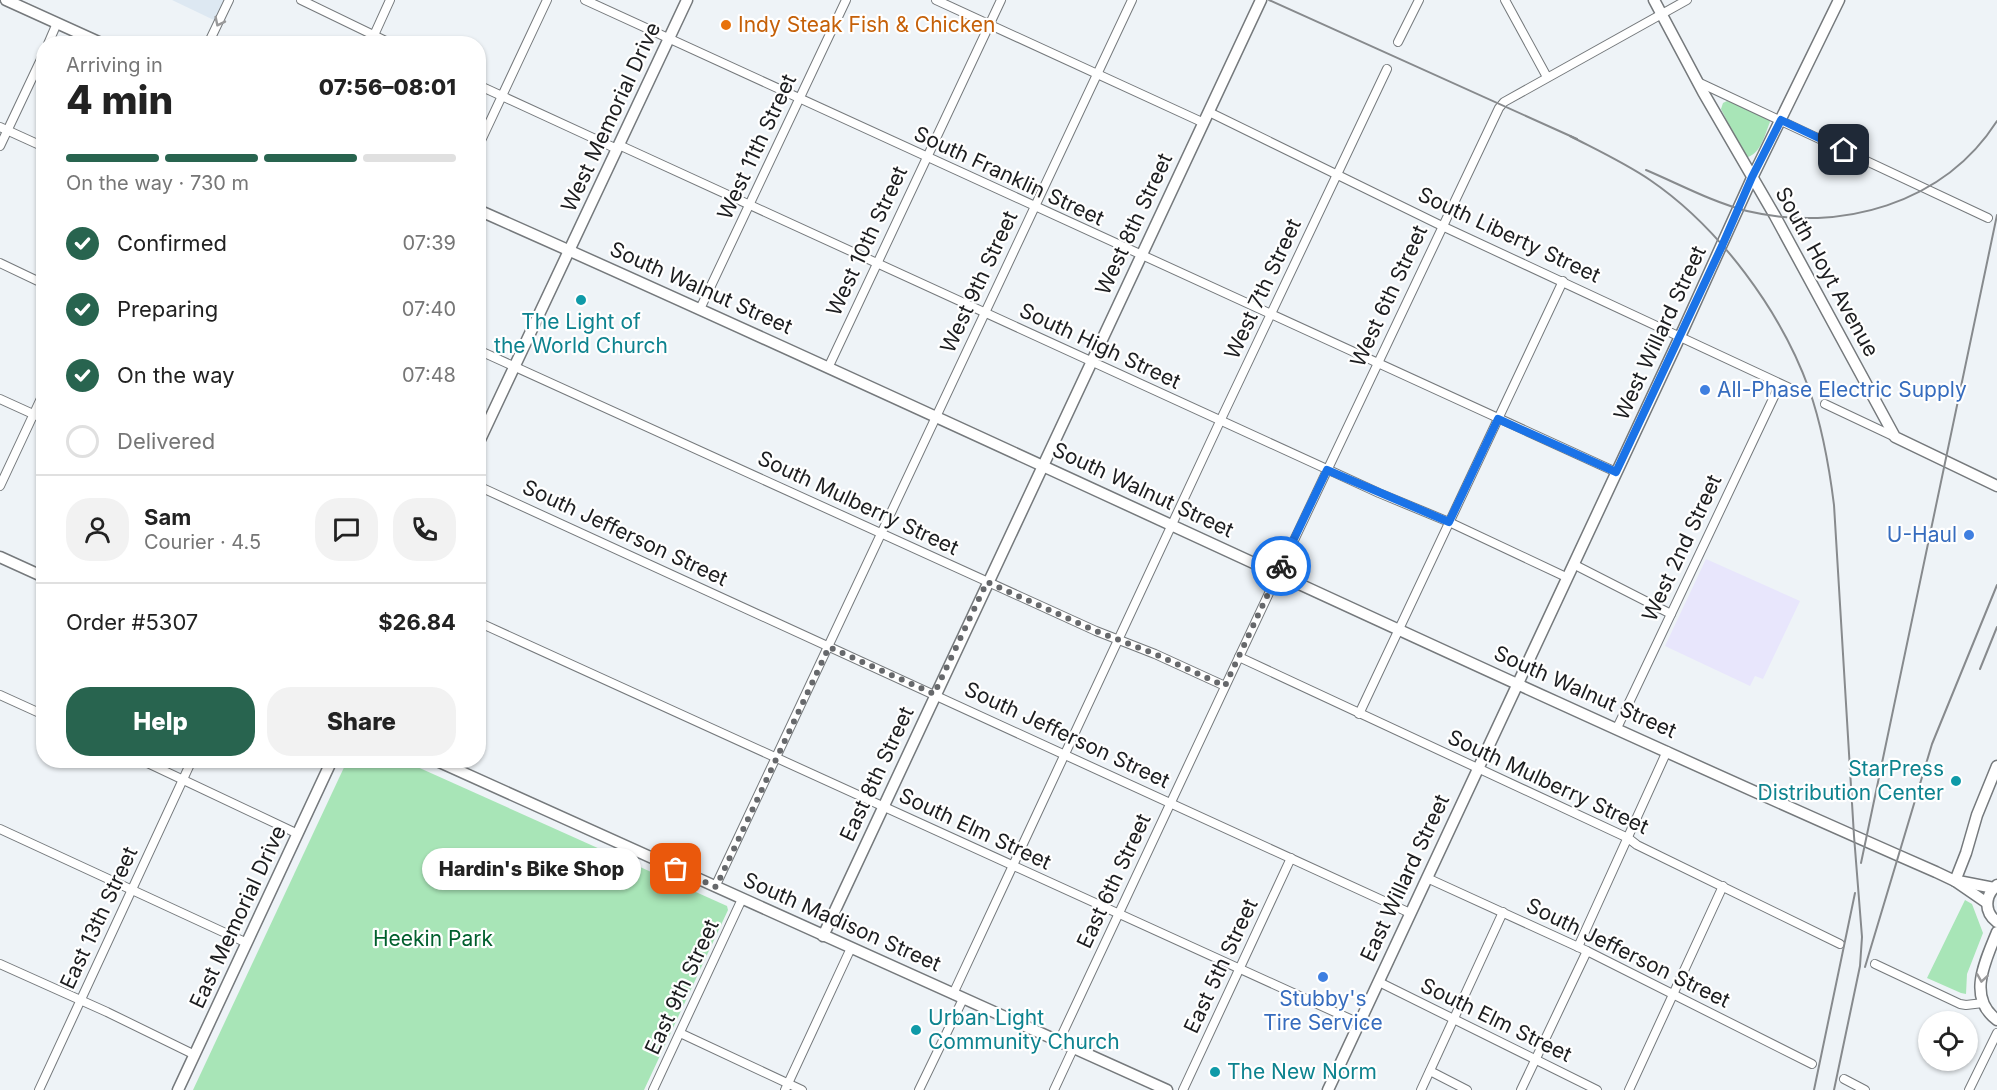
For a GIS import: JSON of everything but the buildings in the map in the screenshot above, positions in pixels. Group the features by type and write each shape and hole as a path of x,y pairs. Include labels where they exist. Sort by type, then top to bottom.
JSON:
{"main road":[{"path":"6,0 85,36"},
{"name":"West Memorial Drive","path":"570,251 687,0"},
{"name":"West 8th Street","path":"1042,465 1262,0"},
{"name":"South Hoyt Avenue","path":"1654,0 1895,437"},
{"name":"West Willard Street","path":"1517,683 1752,177 1839,0"},
{"name":"South Walnut Street","path":"486,214 1955,880 1987,903"},
{"path":"486,427 570,251"},
{"path":"1895,437 1997,486"},
{"name":"East 8th Street","path":"823,936 1042,465"},
{"path":"0,557 36,573"},
{"name":"East Willard Street","path":"1328,1090 1517,683"},
{"path":"1955,880 1997,765"},
{"name":"East Memorial Drive","path":"178,1090 329,768"},
{"name":"South Madison Street","path":"453,768 1167,1090"},
{"name":"South Walnut Street","path":"1955,880 1995,887"},
{"path":"1995,887 1990,892 1987,903 1990,916 1997,922"},
{"path":"1997,932 1982,971 1980,993 1988,1013 1997,1020"}],"street":[{"path":"212,36 229,0"},
{"path":"300,0 374,35 390,0"},
{"path":"486,130 547,0"},
{"name":"South Franklin Street","path":"585,0 1616,472"},
{"name":"West 11th Street","path":"700,309 846,0"},
{"name":"South Liberty Street","path":"936,0 1097,74 1337,175 1794,390"},
{"name":"West 10th Street","path":"828,368 1001,0"},
{"name":"West 9th Street","path":"935,417 1132,0"},
{"path":"1398,42 1419,0"},
{"path":"1505,0 1547,77"},
{"name":"West 6th Street","path":"1278,574 1501,104 1687,0"},
{"path":"51,36 57,23"},
{"path":"0,146 4,129 36,68"},
{"name":"West 7th Street","path":"919,1090 1012,866 1387,69"},
{"path":"1698,82 1988,218"},
{"name":"South High Street","path":"486,89 749,205 1327,470 1449,522 1566,578"},
{"path":"4,129 36,143"},
{"path":"0,263 36,280"},
{"path":"1359,714 1563,281"},
{"name":"South Mulberry Street","path":"486,354 987,582 1225,686"},
{"name":"West 2nd Street","path":"1617,728 1780,384"},
{"path":"0,399 36,416"},
{"path":"1825,404 1895,437"},
{"path":"0,486 36,409"},
{"path":"716,887 935,417"},
{"name":"South Jefferson Street","path":"486,490 1410,913"},
{"path":"1573,564 1671,614"},
{"name":"East 6th Street","path":"1059,1041 1278,574"},
{"name":"South Elm Street","path":"486,626 1359,1023"},
{"name":"South Mulberry Street","path":"1239,657 1628,838 1637,845 1840,944"},
{"path":"0,695 36,711"},
{"path":"1578,947 1667,751"},
{"path":"158,768 298,834"},
{"name":"East 13th Street","path":"39,1090 188,768"},
{"path":"0,829 247,943"},
{"name":"East 5th Street","path":"1184,1090 1291,858"},
{"name":"South Jefferson Street","path":"1427,878 1587,951 1812,1064"},
{"path":"1629,1090 1723,886"},
{"name":"East 9th Street","path":"653,1090 742,899"},
{"path":"1421,1090 1503,912"},
{"path":"787,1087 851,948"},
{"path":"1521,1090 1587,951"},
{"path":"0,964 195,1055"},
{"path":"1875,964 1952,1001 1966,1005 1983,1003"},
{"name":"South Elm Street","path":"1379,982 1597,1090"},
{"path":"680,1033 787,1087 801,1090"},
{"path":"1969,1090 1997,1033"},
{"path":"1054,1090 1074,1047"},
{"path":"1430,1071 1467,1090"},
{"path":"1844,1079 1865,1090"}],"shaded area":[{"path":"172,0 227,0 218,22"},
{"path":"1706,559 1800,601 1763,679 1755,676 1750,686 1665,646"}],"green space":[{"path":"1727,101 1769,119 1770,122 1759,147 1748,157 1744,155 1721,109 1723,103"},
{"name":"Heekin Park","path":"344,768 420,768 727,906 728,910 644,1090 193,1090"},
{"path":"1965,900 1972,904 1983,933 1967,974 1966,994 1927,978"}],"railway":[{"path":"1269,0 1577,139"},
{"path":"1646,170 1708,198 1747,211 1782,217 1818,218 1853,214 1887,205 1919,192 1949,173 1975,150 1997,121"},
{"path":"1570,136 1650,180 1675,199 1723,246 1765,301 1782,330 1797,360 1818,417 1834,505 1862,937 1860,966 1834,1090"},
{"path":"1861,863 1997,215"},
{"path":"1865,967 1932,744 1997,585"},
{"path":"1980,669 1997,627"},
{"path":"1814,1090 1855,893"}],"way so far":[{"path":"676,869 716,887 829,647 934,694 987,582 1225,686 1281,566"}],"place":[{"name":"Indy Steak Fish & Chicken","path":"726,25"},
{"name":"The Light of the World Church","path":"581,300"},
{"name":"All-Phase Electric Supply","path":"1705,390"},
{"name":"U-Haul","path":"1969,535"},
{"name":"StarPress Distribution Center","path":"1956,781"},
{"name":"Hardin's Bike Shop","path":"676,869"},
{"name":"Stubby's Tire Service","path":"1323,977"},
{"name":"Urban Light Community Church","path":"916,1030"},
{"name":"The New Norm","path":"1215,1072"}],"route":[{"path":"1281,566 1327,470 1449,522 1498,419 1616,472 1752,177 1781,120 1844,150"}]}
